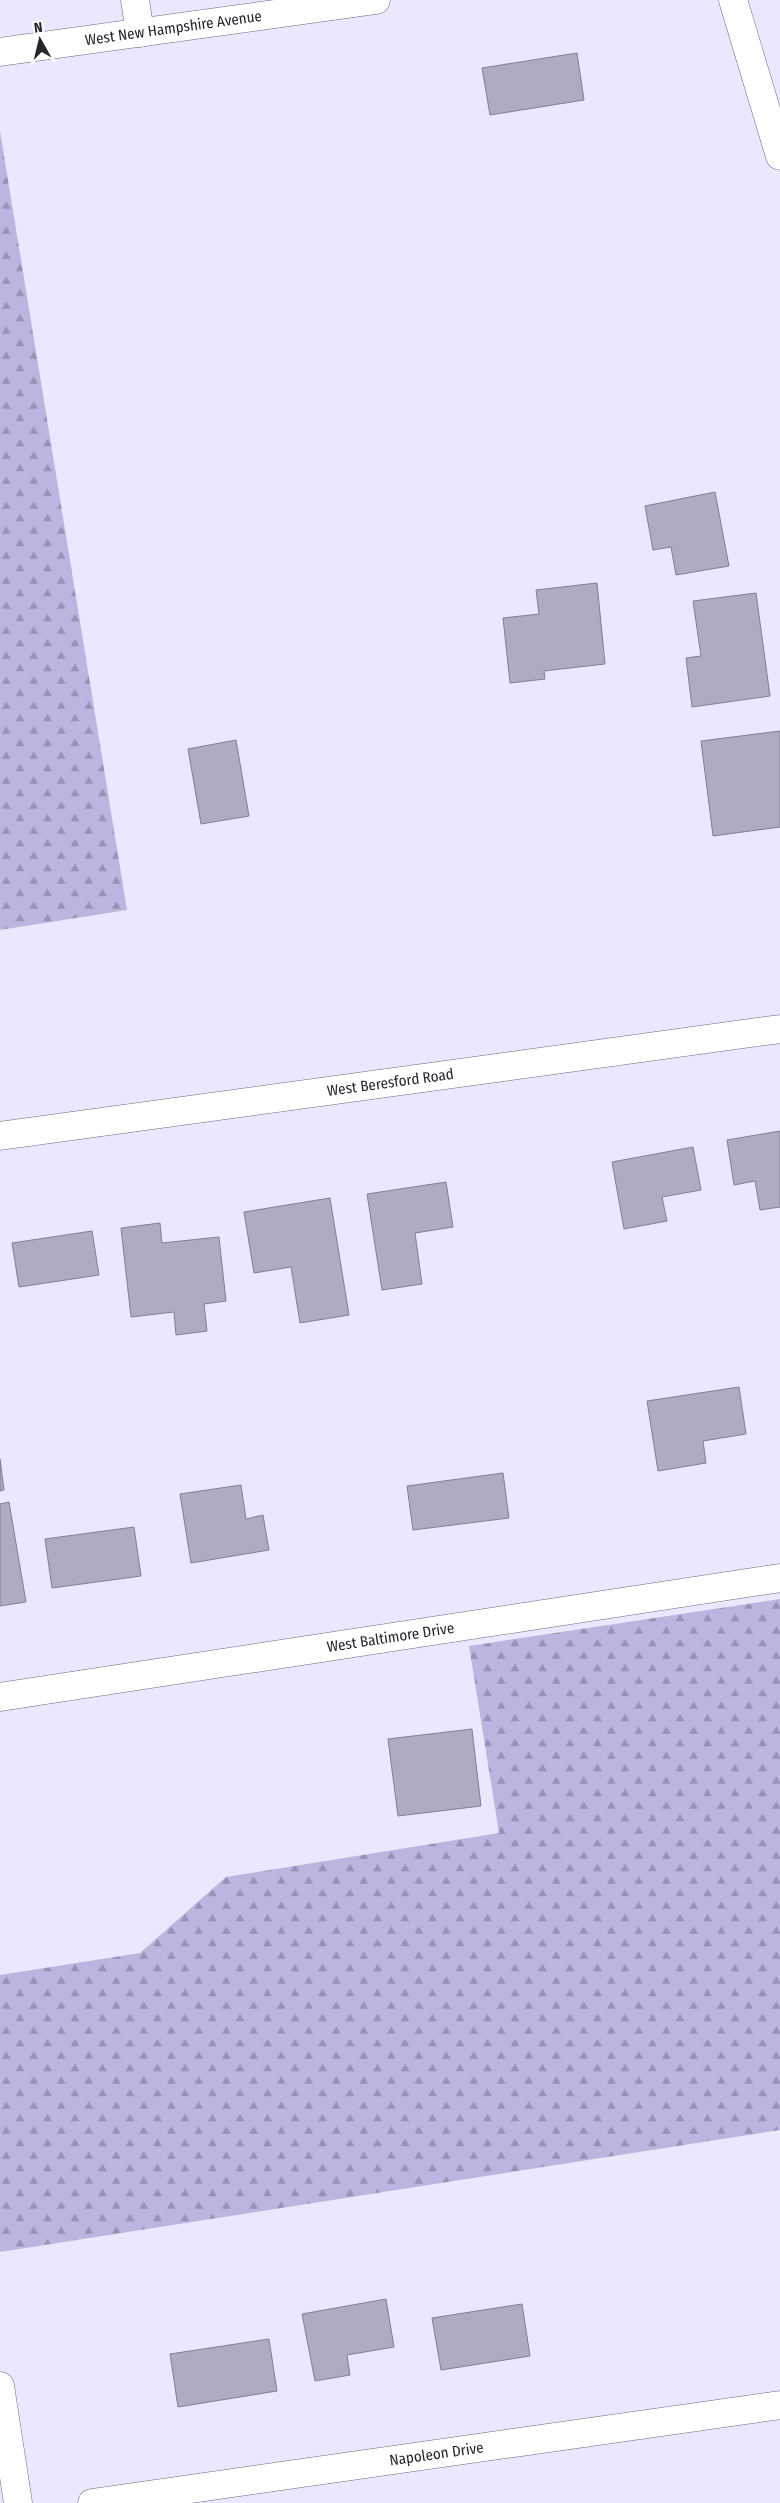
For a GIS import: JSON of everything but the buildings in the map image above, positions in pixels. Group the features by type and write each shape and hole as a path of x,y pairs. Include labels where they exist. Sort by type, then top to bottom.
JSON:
{"street":[{"path":"135,0 140,33"},
{"name":"West New Hampshire Avenue","path":"0,52 376,0"},
{"path":"733,0 780,156"},
{"name":"West Beresford Road","path":"0,1136 780,1029"},
{"name":"West Baltimore Drive","path":"0,1697 780,1578"},
{"path":"0,2386 18,2503"},
{"name":"Napoleon Drive","path":"92,2503 780,2405"}],"green space":[{"path":"0,131 127,910 0,930"},
{"path":"780,1599 780,2130 0,2252 0,1975 140,1953 226,1877 499,1833 469,1646"}]}
